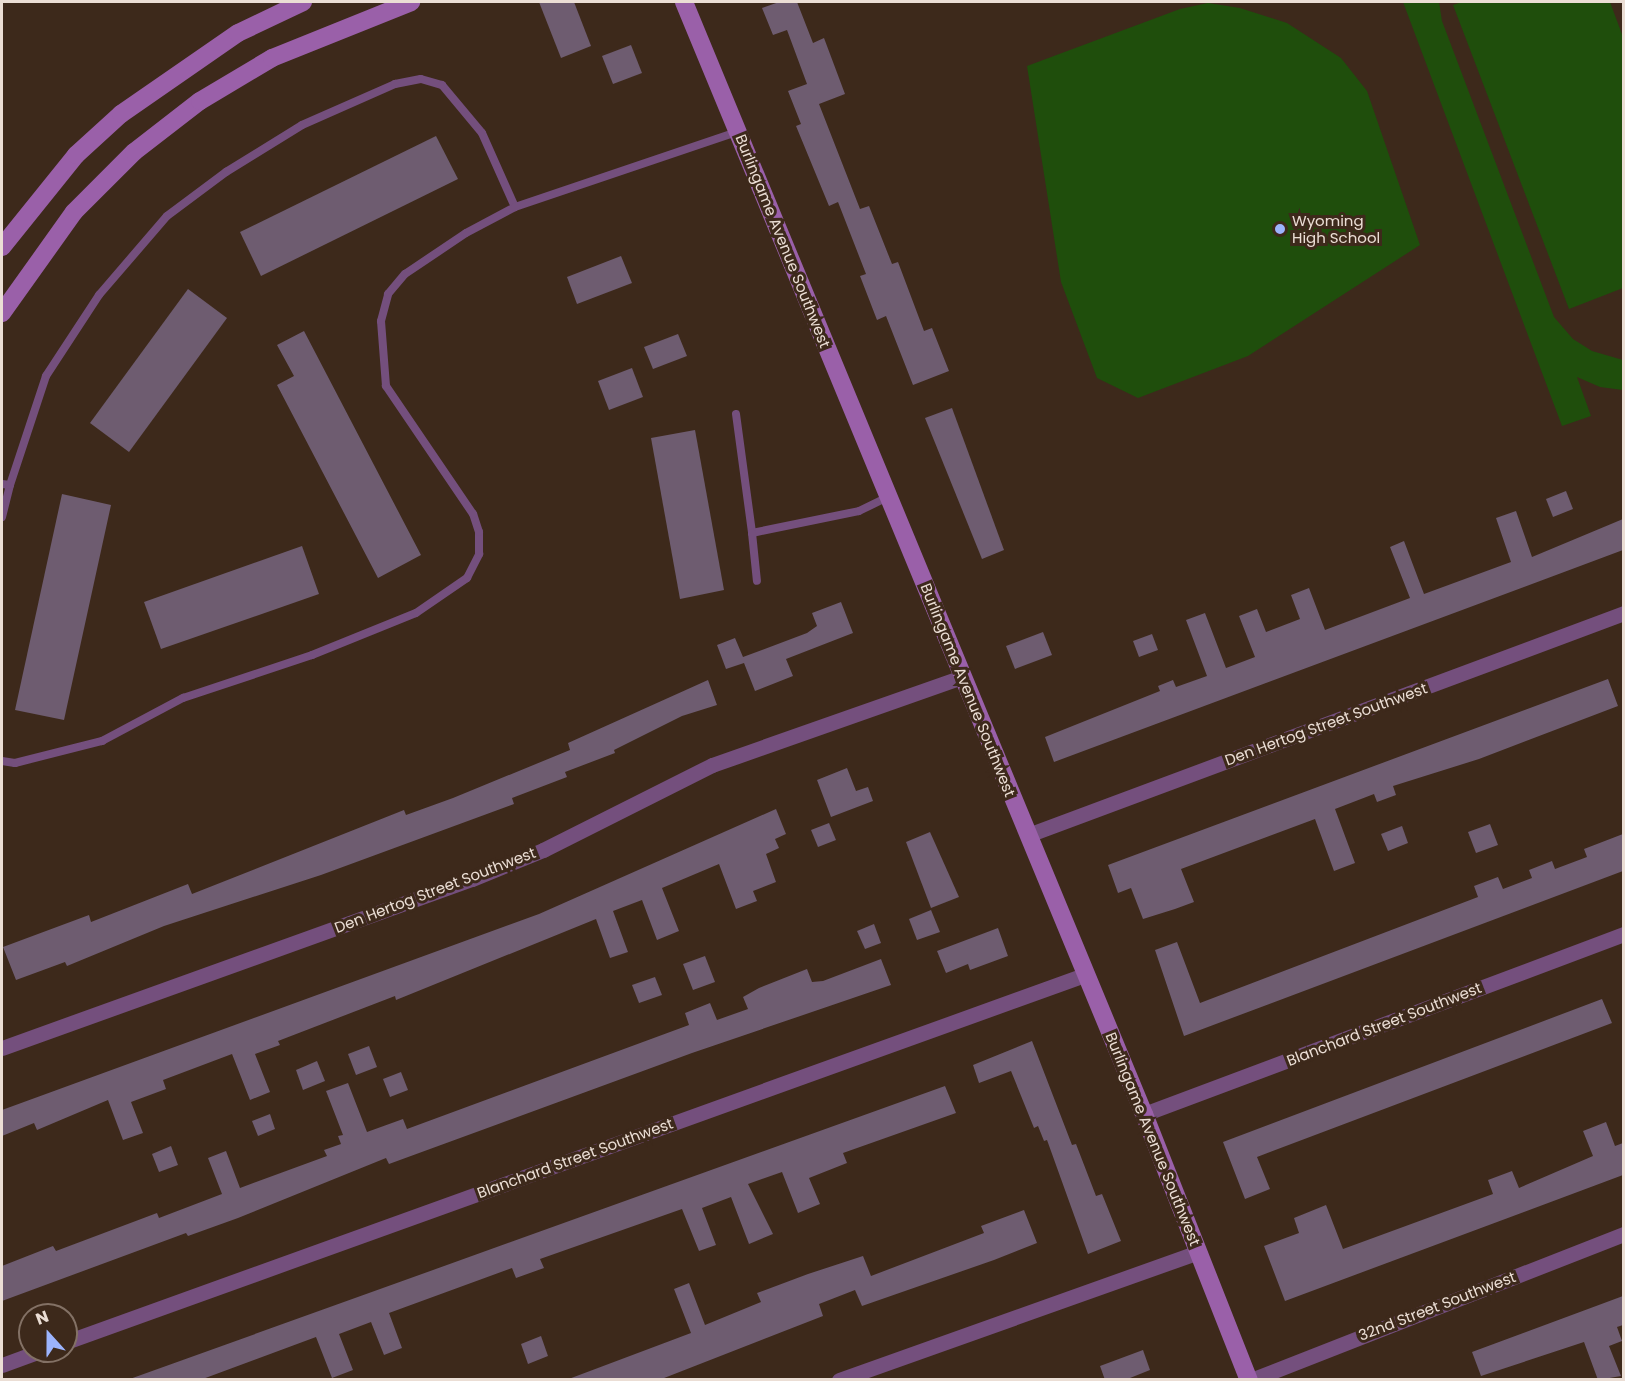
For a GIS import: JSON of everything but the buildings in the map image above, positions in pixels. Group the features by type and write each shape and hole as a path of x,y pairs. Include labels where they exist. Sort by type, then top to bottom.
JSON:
{"street":[{"path":"2,247 76,155 121,114 238,33 303,2"},
{"path":"2,313 74,212 134,152 200,101 291,49 411,2"},
{"name":"Burlingame Avenue Southwest","path":"684,2 1084,975 1144,1114 1250,1380"},
{"name":"Den Hertog Street Southwest","path":"1028,835 1623,613"},
{"name":"Den Hertog Street Southwest","path":"2,1048 472,879 543,850 712,765 962,677"},
{"name":"Blanchard Street Southwest","path":"1144,1114 1623,934"},
{"name":"Blanchard Street Southwest","path":"78,1338 1084,975"},
{"name":"32nd Street Southwest","path":"1250,1380 1623,1234"},
{"path":"839,1380 1200,1252"},
{"path":"2,1365 18,1359"}],"lane":[{"path":"2,517 6,485 46,376 99,295 168,216 226,172 302,125 395,84 421,79 442,85 482,133 515,207"},
{"path":"2,761 15,763 102,741 183,698 312,655 416,613 467,578 479,554 479,532 473,514 386,386 381,321 388,294 405,274 466,233 515,207 738,131"},
{"path":"736,414 757,581"},
{"path":"752,533 859,511 888,497"}],"green space":[{"path":"1403,2 1439,2 1442,21 1554,317 1573,339 1592,351 1623,360 1623,390 1600,387 1577,377 1591,416 1562,426"},
{"path":"1462,2 1610,2 1623,37 1623,288 1569,309 1453,5"},
{"path":"1208,3 1240,8 1287,23 1341,58 1367,91 1420,245 1248,356 1138,398 1097,378 1061,282 1027,66 1180,9"}],"place":[{"name":"Wyoming High School","path":"1280,229"}]}
